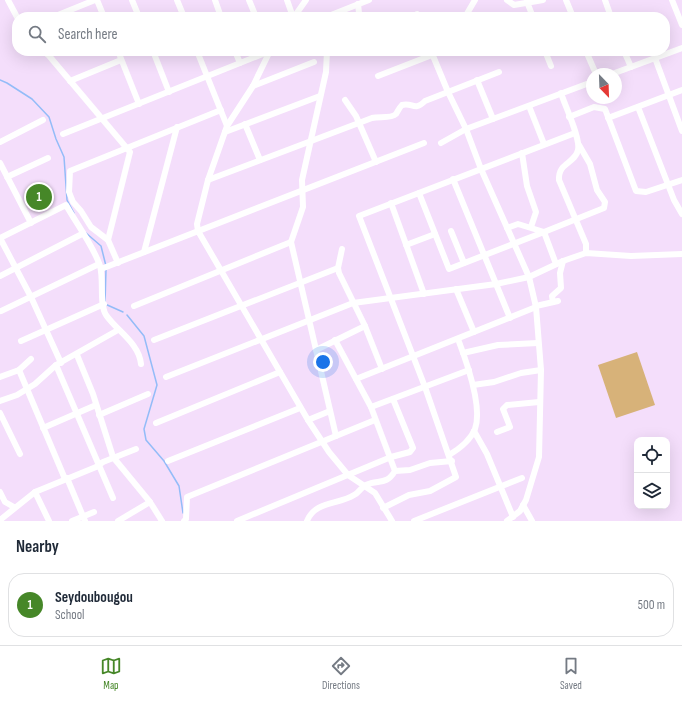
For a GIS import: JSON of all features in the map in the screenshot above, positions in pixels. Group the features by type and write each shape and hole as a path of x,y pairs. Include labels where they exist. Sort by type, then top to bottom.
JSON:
{"street":[{"path":"8,0 14,12"},
{"path":"66,12 96,0 102,12"},
{"path":"132,0 137,12"},
{"path":"177,0 182,12"},
{"path":"215,0 219,12"},
{"path":"250,0 254,12"},
{"path":"287,0 292,12"},
{"path":"298,12 306,0"},
{"path":"338,12 368,0"},
{"path":"468,12 475,0"},
{"path":"507,0 514,4 543,0"},
{"path":"566,0 570,12"},
{"path":"605,0 609,12"},
{"path":"672,0 682,25"},
{"path":"527,2 531,12"},
{"path":"358,4 359,12"},
{"path":"670,52 682,48"},
{"path":"49,56 130,152 108,240"},
{"path":"120,56 139,104"},
{"path":"155,56 169,92"},
{"path":"199,56 221,110 226,129"},
{"path":"237,56 240,63"},
{"path":"63,134 258,56"},
{"path":"268,56 253,86 226,129 208,180 197,224 198,231 300,408 322,442 348,474 375,493 392,521"},
{"path":"327,56 326,72 302,180 303,207 291,242 336,436"},
{"path":"378,76 425,56"},
{"path":"433,56 448,92 466,129 506,228 529,277 536,307 541,370 539,402 539,457 523,506 507,521"},
{"path":"547,56 551,66"},
{"path":"588,56 593,68"},
{"path":"626,56 630,67"},
{"path":"622,70 660,56"},
{"path":"655,58 682,131"},
{"path":"70,81 121,60"},
{"path":"253,86 314,62"},
{"path":"208,180 359,123 380,116 390,117 396,113 402,105 406,104 416,107 420,106 425,101 499,72"},
{"path":"477,80 493,119"},
{"path":"441,143 466,129 586,84"},
{"path":"608,118 682,90"},
{"path":"419,193 449,269 604,208 605,204 597,190 590,164 579,145 561,93"},
{"path":"226,129 245,124 320,96"},
{"path":"345,100 359,123 376,162"},
{"path":"529,106 544,144"},
{"path":"570,117 598,107 605,109 636,191 646,192 682,180"},
{"path":"638,107 674,200 682,214"},
{"path":"118,263 108,240 91,228 81,211 73,202 69,192 68,178 70,171 74,168 221,110"},
{"path":"0,142 43,120"},
{"path":"245,124 260,160"},
{"path":"144,252 177,127"},
{"path":"383,508 409,495 430,491 456,477 450,455 425,387 359,216 575,133"},
{"path":"1,312 31,297 100,267 118,263 424,143"},
{"path":"579,145 575,156 562,167 559,174 562,188 586,244 586,253"},
{"path":"522,153 527,186 536,212 531,226"},
{"path":"7,177 48,158"},
{"path":"0,163 31,223"},
{"path":"453,180 510,318"},
{"path":"391,203 424,294"},
{"path":"113,498 77,414 46,330 31,297 0,238 66,205 82,234 88,241 100,267 105,313 118,330 135,347 141,364"},
{"path":"506,228 518,224 531,226 544,232 556,264"},
{"path":"451,231 464,262"},
{"path":"0,276 82,234"},
{"path":"406,244 435,234"},
{"path":"134,306 291,242"},
{"path":"342,249 338,268 365,326 382,369"},
{"path":"166,377 354,303 496,284 529,277 563,261 586,253 631,256 682,254"},
{"path":"356,379 536,307 556,301 552,296 561,288 560,273 563,261"},
{"path":"154,340 338,268"},
{"path":"456,289 474,332"},
{"path":"21,341 104,304"},
{"path":"316,350 365,326"},
{"path":"0,401 17,395 27,389 42,379 45,374 59,364 118,330"},
{"path":"450,455 462,446 474,431 476,423 473,385 458,338"},
{"path":"335,340 371,408 391,457 395,471"},
{"path":"463,353 498,345 538,343"},
{"path":"77,355 96,405 113,458 150,502 162,521"},
{"path":"0,377 19,370 32,359"},
{"path":"19,370 84,519"},
{"path":"371,408 469,370"},
{"path":"473,385 494,382 521,373 541,370"},
{"path":"156,423 280,372"},
{"path":"99,415 148,394"},
{"path":"237,521 348,474 391,457 410,452 413,448 393,399"},
{"path":"497,432 510,426 503,409 507,405 539,402"},
{"path":"43,428 96,405"},
{"path":"168,461 300,408"},
{"path":"308,420 330,411"},
{"path":"0,413 20,454"},
{"path":"188,520 187,497 375,420"},
{"path":"474,431 487,454 512,517"},
{"path":"0,520 14,507 35,492 136,449"},
{"path":"307,521 312,511 332,502 353,496 364,486 387,480 395,471 410,470 430,463 452,461"},
{"path":"414,521 522,478"},
{"path":"0,492 6,502 14,507"},
{"path":"35,492 49,521"},
{"path":"118,521 150,502"},
{"path":"523,506 532,521"},
{"path":"72,521 84,519 94,512"}],"shaded area":[{"path":"637,352 655,405 616,418 598,365"}],"waterway":[{"path":"0,80 32,99 49,117 64,157 67,200 74,213"},
{"path":"86,233 101,246 106,266"},
{"path":"106,269 105,304 123,312"},
{"path":"127,315 144,336 157,385 144,429 146,440 164,461 179,486 183,513"}],"place":[{"name":"Seydoubougou","path":"39,197"}]}
